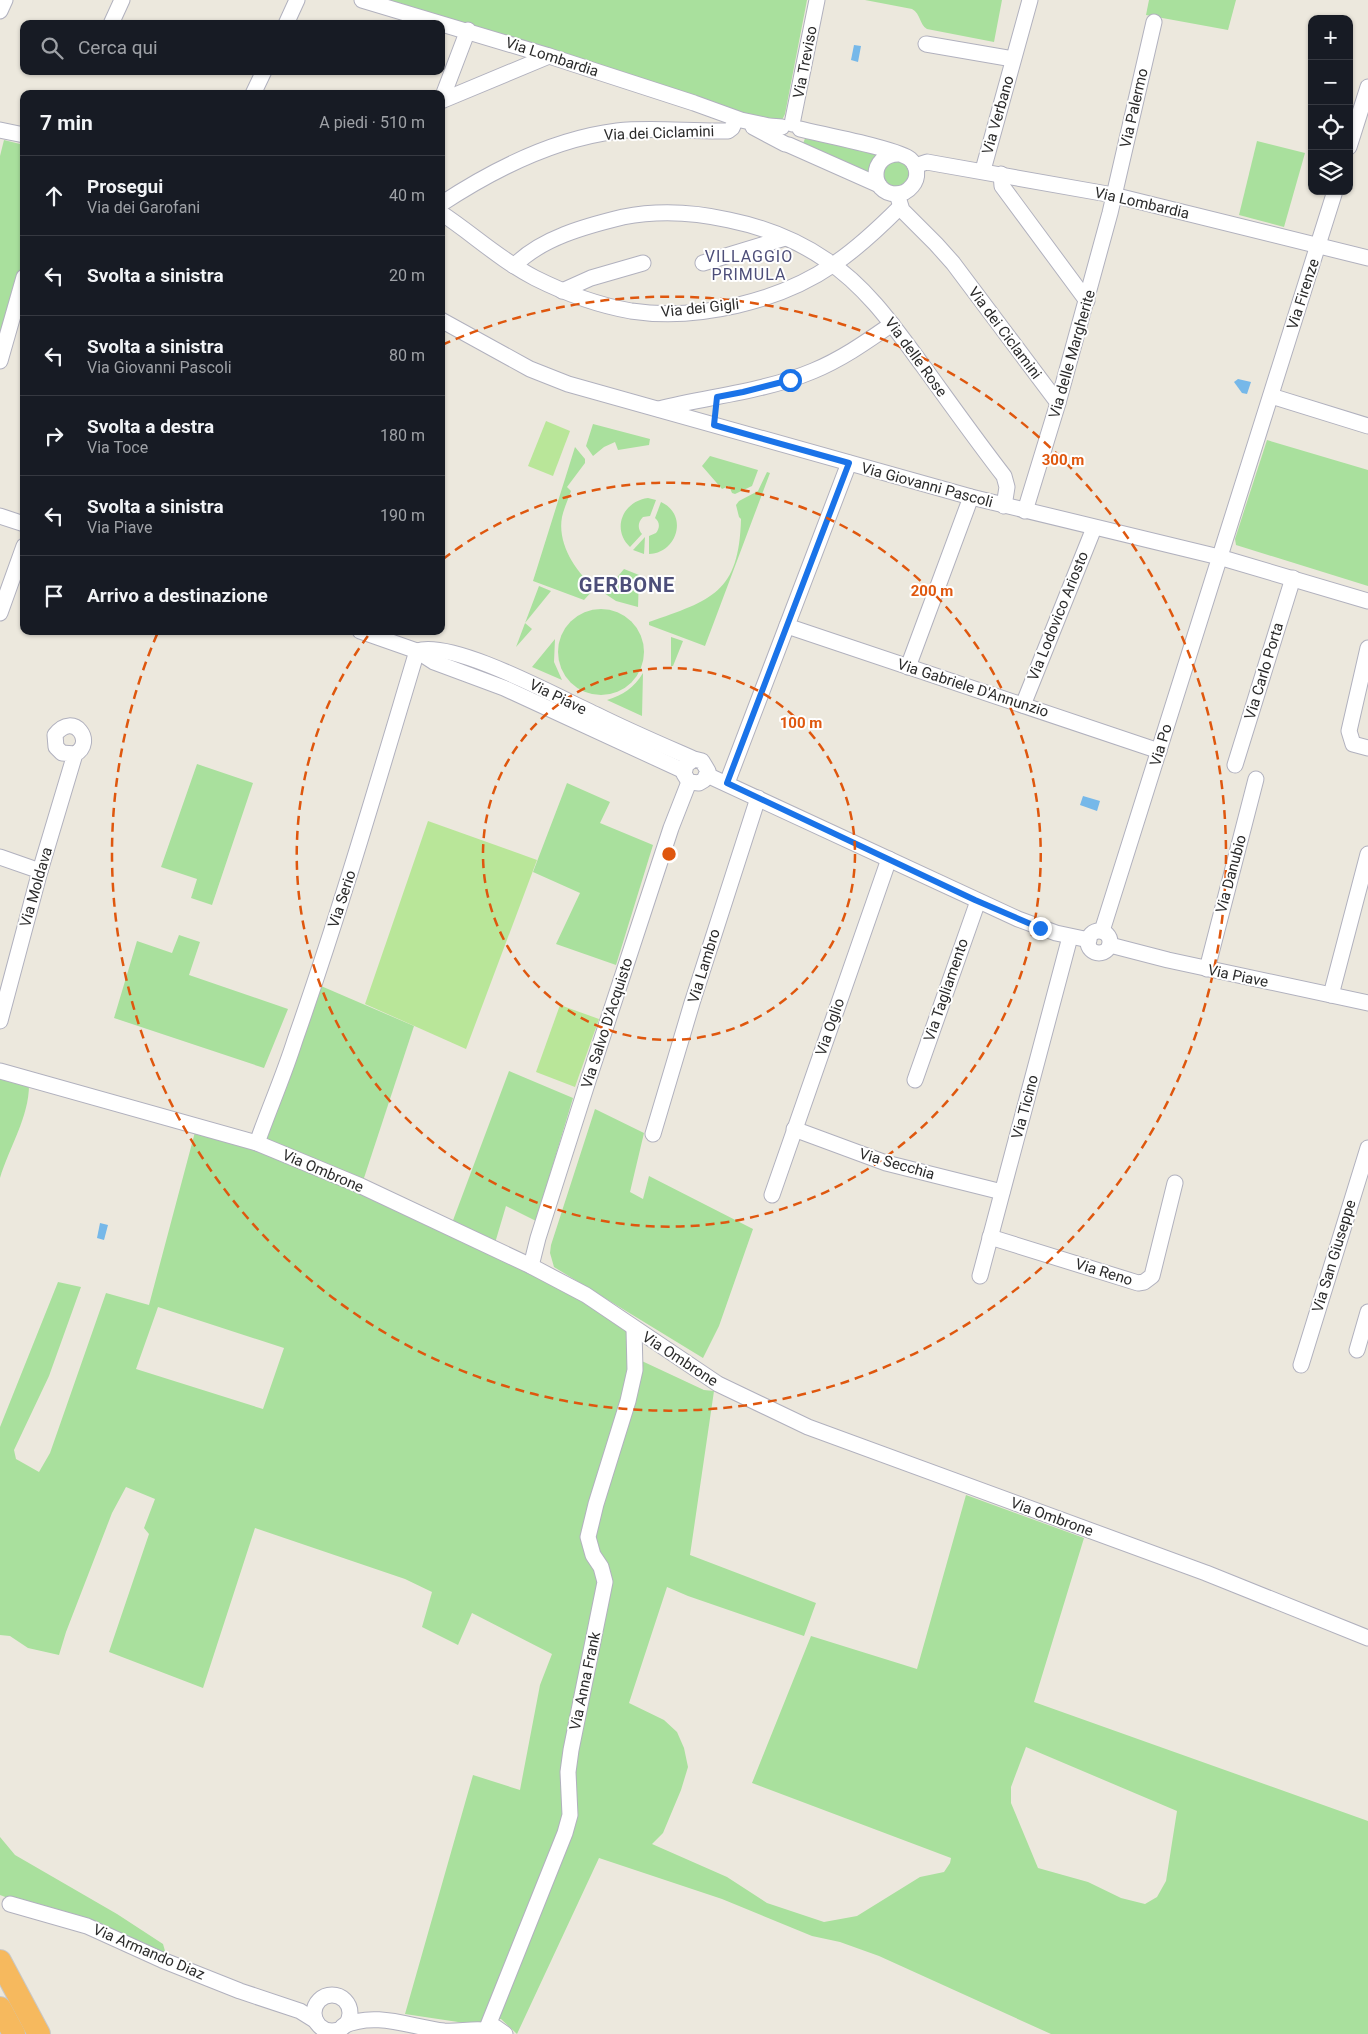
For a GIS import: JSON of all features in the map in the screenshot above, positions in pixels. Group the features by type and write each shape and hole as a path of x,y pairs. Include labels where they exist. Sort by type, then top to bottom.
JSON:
{"highway":[{"path":"0,1961 39,2034"},
{"path":"0,2008 14,2034"}],"street":[{"path":"0,11 5,0"},
{"path":"113,20 122,0"},
{"path":"288,20 297,0"},
{"name":"Via Lombardia","path":"362,0 433,20"},
{"name":"Via Treviso","path":"791,127 817,0"},
{"name":"Via Verbano","path":"983,170 1030,0"},
{"name":"Via Palermo","path":"1113,195 1154,22"},
{"name":"Via Lombardia","path":"445,23 694,103 738,119 769,126 791,127 898,154 910,159 915,166 931,163 983,170 1113,195 1368,258"},
{"path":"445,90 468,30"},
{"name":"Via Verbano","path":"926,44 1013,60"},
{"path":"445,99 549,56"},
{"path":"255,90 262,75"},
{"path":"1353,134 1368,87"},
{"name":"Via Lombardia","path":"738,119 787,145 879,185 898,201"},
{"name":"Via dei Ciclamini","path":"445,202 497,171 550,147 566,142 624,131 728,131 738,119"},
{"path":"787,145 795,144 800,139 791,127"},
{"path":"0,130 20,134"},
{"path":"879,185 876,177 878,165 886,156 898,154"},
{"path":"898,201 912,187 917,176 915,166"},
{"path":"1001,174 1002,186 1087,301"},
{"name":"Via delle Margherite","path":"1025,511 1087,301 1113,195"},
{"name":"Via Firenze","path":"1219,558 1334,195"},
{"name":"Via dei Ciclamini","path":"898,201 949,258 1058,403"},
{"name":"Via dei Gigli","path":"445,216 514,266 562,291 598,304 638,312 675,313 716,309 749,303 784,291 833,265 868,238 898,201"},
{"name":"Via delle Rose","path":"514,266 532,251 553,240 613,220 647,213 671,212 706,215 736,221 786,238 833,265 870,298 892,324 1004,476 1007,487 1004,506"},
{"path":"703,264 786,238"},
{"path":"562,291 591,278 643,263"},
{"path":"0,361 20,291"},
{"name":"Via Giovanni Pascoli","path":"445,322 550,378 1004,506 1219,558 1368,600"},
{"path":"658,409 753,390 812,372 849,354 892,324"},
{"path":"1271,396 1368,426"},
{"path":"714,425 717,397"},
{"path":"727,783 849,463"},
{"path":"908,667 971,497"},
{"path":"0,516 20,523"},
{"name":"Via Lodovico Ariosto","path":"1023,705 1094,528"},
{"path":"0,613 20,557"},
{"name":"Via Po","path":"1102,932 1219,558"},
{"name":"Via Carlo Porta","path":"1235,765 1293,578"},
{"name":"Via Gabriele D'Annunzio","path":"787,626 1159,751"},
{"name":"Via Piave","path":"371,635 417,651 434,662 504,688 686,776"},
{"path":"1368,648 1349,731 1353,744 1368,748"},
{"name":"Via Piave","path":"417,651 425,649 439,650 479,661 705,764 707,775 978,901 1040,928 1070,938 1089,940 1091,948 1098,953 1106,951 1110,945 1130,952 1368,1003"},
{"name":"Via Serio","path":"257,1143 295,1042 322,960 368,818 417,651"},
{"name":"Via Moldava","path":"0,1021 40,870 75,754"},
{"path":"694,759 688,762 686,776 699,783 707,775"},
{"name":"Via Salvo D'Acquisto","path":"532,1266 538,1238 671,828 686,776"},
{"name":"Via Danubio","path":"1207,968 1256,779"},
{"name":"Via Lambro","path":"653,1134 692,1003 758,798"},
{"path":"1331,995 1368,854"},
{"path":"0,857 40,870"},
{"name":"Via Oglio","path":"772,1195 889,860"},
{"name":"Via Tagliamento","path":"915,1080 978,901"},
{"path":"1089,940 1093,933 1102,932 1109,936 1110,945"},
{"name":"Via Ticino","path":"980,1276 1070,938"},
{"name":"Via Ombrone","path":"0,1072 257,1143 361,1186 532,1266 586,1295 718,1384 808,1427 1206,1573 1368,1638"},
{"name":"Via Secchia","path":"794,1129 886,1162 1002,1192"},
{"name":"Via San Giuseppe","path":"1301,1365 1368,1148"},
{"name":"Via Reno","path":"990,1237 1138,1283 1144,1282 1152,1276 1176,1183"},
{"path":"1357,1350 1368,1312"},
{"name":"Via Anna Frank","path":"483,2031 565,1833 570,1814 568,1772 571,1750 605,1582 601,1567 592,1554 588,1537 596,1504 628,1401 635,1370 634,1329"},
{"name":"Via Armando Diaz","path":"10,1904 87,1926 174,1965 240,1991 286,2005 309,2015 326,2030 338,2030 352,2022 374,2019 449,2032 483,2031 495,2027 505,2033"},
{"name":"Via Armando Diaz","path":"286,2005 312,2004 324,1997 336,1996 374,2019"},
{"path":"316,2021 314,2009 319,2001"},
{"path":"343,2026 349,2016 346,2002"}],"green space":[{"path":"386,0 807,0 785,114 782,120 732,110 651,82"},
{"path":"865,0 1002,0 994,42 927,29 912,9"},
{"path":"1149,0 1236,0 1228,30 1146,15"},
{"path":"806,136 874,153 876,156 870,176 802,146"},
{"path":"4,140 20,144 20,275 0,347 0,156"},
{"path":"1257,141 1305,153 1284,227 1239,215"},
{"path":"896,161 905,165 909,174 905,183 896,187 887,183 883,174 887,165"},
{"path":"546,421 570,431 553,476 528,466"},
{"path":"593,424 650,439 649,445 618,450 615,442 604,447 593,456 586,446"},
{"path":"1267,440 1368,470 1368,586 1236,545 1235,539"},
{"path":"575,447 585,459 585,463 567,487 571,491 562,517 561,527 565,547 575,566 595,588 584,600 533,581"},
{"path":"710,456 758,470 752,486 735,494 732,493 729,486 722,489 702,466"},
{"path":"767,472 770,473 705,646 649,625 649,622 690,607 705,599 718,590 728,578 735,563 739,544 741,519 736,505 739,501 758,491"},
{"path":"648,498 656,500 650,516 643,517 640,521 639,528 642,534 630,547 624,540 621,532 622,517 632,504"},
{"path":"661,502 670,508 675,515 676,532 667,547 659,552 649,554 649,536 656,533 658,529 659,523 655,518"},
{"path":"645,537 644,554 633,550"},
{"path":"624,569 639,575 638,607 616,601 604,593"},
{"path":"539,586 551,591 525,623"},
{"path":"601,609 625,616 637,628 644,652 637,676 625,688 601,695 577,688 565,676 558,652 565,628 577,616"},
{"path":"525,623 532,629 516,647"},
{"path":"671,637 683,641 673,666 671,666"},
{"path":"555,639 554,662 562,680 532,667"},
{"path":"643,673 642,716 607,700 628,690"},
{"path":"197,764 253,783 212,905 191,898 197,879 161,867"},
{"path":"567,783 610,802 600,823 653,845 616,965 556,944 580,893 533,872"},
{"path":"428,821 537,860 466,1049 365,1004"},
{"path":"179,935 200,942 189,975 288,1009 264,1068 114,1018 137,941 172,953"},
{"path":"321,986 414,1026 363,1181 266,1141"},
{"path":"560,1005 599,1019 575,1087 536,1072"},
{"path":"509,1071 573,1098 536,1221 506,1206 495,1243 452,1223"},
{"path":"0,1076 29,1085 26,1109 0,1178"},
{"path":"595,1109 644,1133 630,1192 643,1199 649,1176 753,1229 719,1326 703,1358 554,1267 550,1253 551,1245"},
{"path":"195,1132 253,1150 359,1190 530,1271 587,1303 627,1332 629,1355 704,1390 714,1391 690,1555 816,1603 804,1636 667,1587 629,1703 664,1720 677,1732 684,1748 688,1767 681,1790 663,1833 652,1844 727,1877 767,1903 824,1922 857,1916 920,1877 944,1872 951,1858 752,1783 811,1636 917,1669 966,1495 1084,1538 1034,1702 1368,1821 1368,2034 1051,2034 879,1956 840,1942 812,1936 722,1899 599,1858 517,2034 501,2019 489,2019 478,2025 405,2014 473,1775 520,1790 540,1685 552,1654 472,1613 458,1645 422,1627 432,1592 405,1579 255,1528 203,1688 109,1652 149,1534 144,1528 155,1499 126,1487 112,1513 59,1655 28,1648 10,1636 0,1635 0,1427 58,1282 81,1287 49,1376 14,1450 16,1459 39,1472 50,1453 106,1293 149,1305","holes":["158,1307 284,1348 263,1409 136,1369","1026,1747 1177,1811 1166,1881 1157,1897 1145,1904 1121,1898 1088,1882 1038,1868 1011,1803 1011,1787"]},
{"path":"0,1837 15,1855 117,1914 163,1944 164,1957 0,1895"}],"water":[{"path":"854,45 861,46 858,62 851,60"},
{"path":"1238,379 1251,382 1247,394 1242,393 1234,382"},
{"path":"1083,796 1100,801 1097,811 1080,805"},
{"path":"100,1223 108,1225 104,1240 97,1238"}],"district":[{"name":"VILLAGGIO PRIMULA","path":"749,265"},
{"name":"GERBONE","path":"627,585"}],"route":[{"path":"790,380 717,397 714,425 849,463 727,783 975,900 1040,928"}]}
